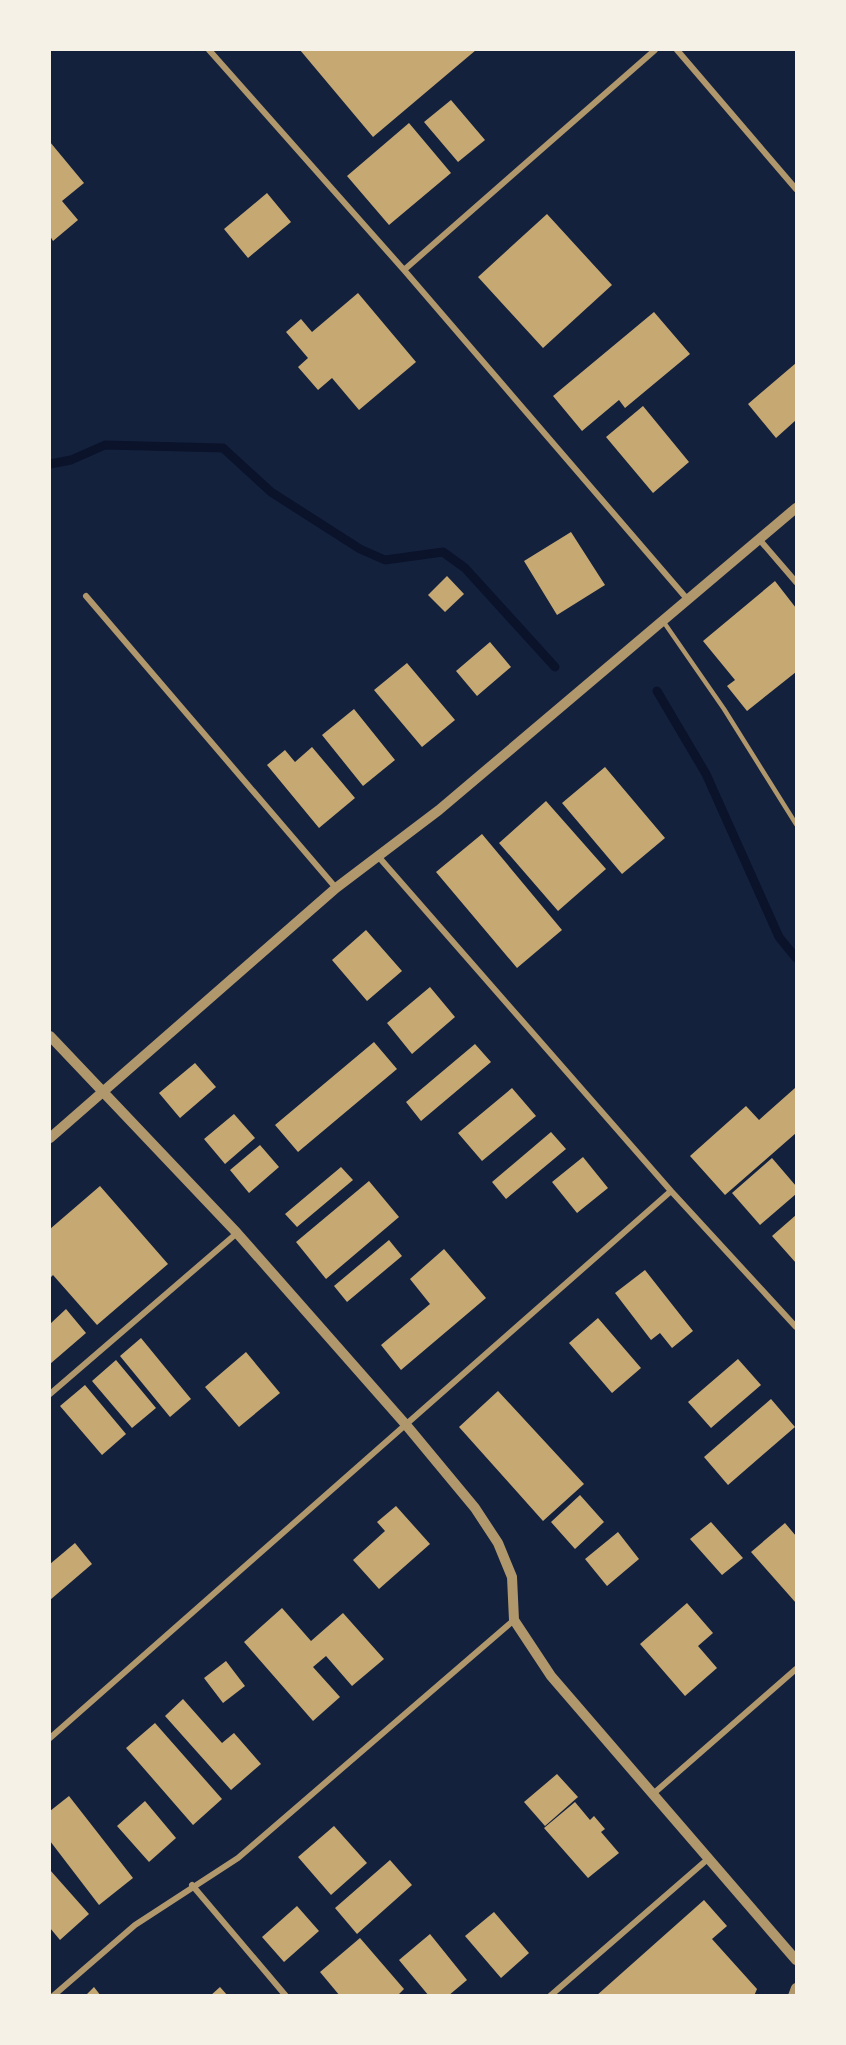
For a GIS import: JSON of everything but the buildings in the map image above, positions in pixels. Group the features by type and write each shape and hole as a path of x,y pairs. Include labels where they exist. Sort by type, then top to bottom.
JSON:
{"street":[{"path":"209,50 404,270 688,600"},
{"path":"404,270 655,50"},
{"path":"677,50 796,189"},
{"path":"50,1138 336,888 439,810 796,508"},
{"path":"759,539 796,582"},
{"path":"86,596 336,888"},
{"path":"377,855 671,1191 796,1327"},
{"path":"50,1036 237,1233 407,1426 475,1508 498,1543 512,1577 514,1620 551,1676 796,1960"},
{"path":"50,1738 407,1426 671,1191"},
{"path":"50,1394 237,1233"},
{"path":"53,1995 135,1925 192,1885 238,1858 514,1620"},
{"path":"653,1794 796,1669"},
{"path":"550,1995 709,1858"},
{"path":"192,1885 286,1995"},
{"path":"793,1995 796,1988"}],"lane":[{"path":"663,621 724,709 796,824"}],"waterway":[{"path":"50,464 71,460 105,445 223,448 271,492 360,549 385,560 443,552 465,568 555,667"},
{"path":"657,691 706,774 779,937 796,958"}]}
